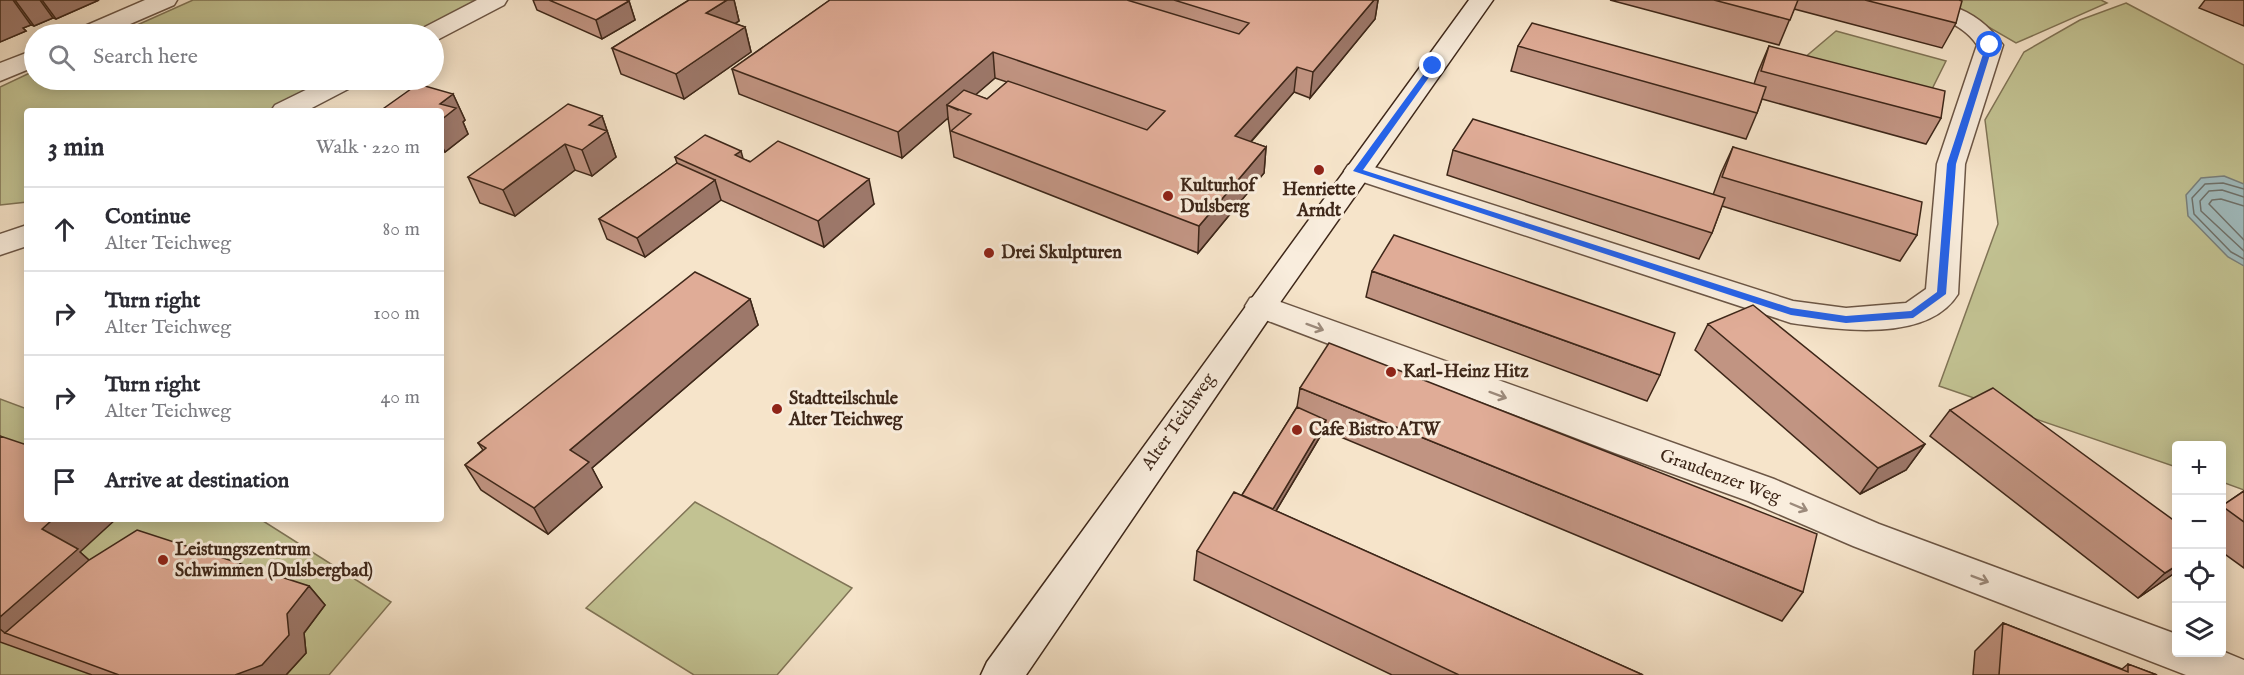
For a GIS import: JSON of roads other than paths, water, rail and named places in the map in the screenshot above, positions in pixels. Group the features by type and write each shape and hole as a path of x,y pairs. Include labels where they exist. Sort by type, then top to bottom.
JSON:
{"street":[{"path":"110,24 165,0"},
{"path":"444,27 495,0"},
{"name":"Alter Teichweg","path":"1002,675 1261,306 1481,0"},
{"path":"1358,171 1791,312 1846,320 1913,314 1941,294 1951,164 1990,45 1984,33 1940,9 1902,0"},
{"path":"0,73 24,62"},
{"path":"291,108 326,90"},
{"path":"0,245 24,236"},
{"name":"Graudenzer Weg","path":"1261,306 1628,443 1761,490 1866,535 2172,650"},
{"name":"Graudenzer Weg","path":"2189,657 2234,675"}],"water":[{"path":"2224,176 2244,184 2244,266 2228,257 2188,216 2186,195 2201,178"}],"place":[{"name":"Henriette Arndt","path":"1319,170"},
{"name":"Kulturhof Dulsberg","path":"1168,196"},
{"name":"Drei Skulpturen","path":"989,253"},
{"name":"Karl-Heinz Hitz","path":"1391,372"},
{"name":"Stadtteilschule Alter Teichweg","path":"777,409"},
{"name":"Cafe Bistro ATW","path":"1297,430"},
{"name":"Leistungszentrum Schwimmen (Dulsbergbad)","path":"163,560"}]}
